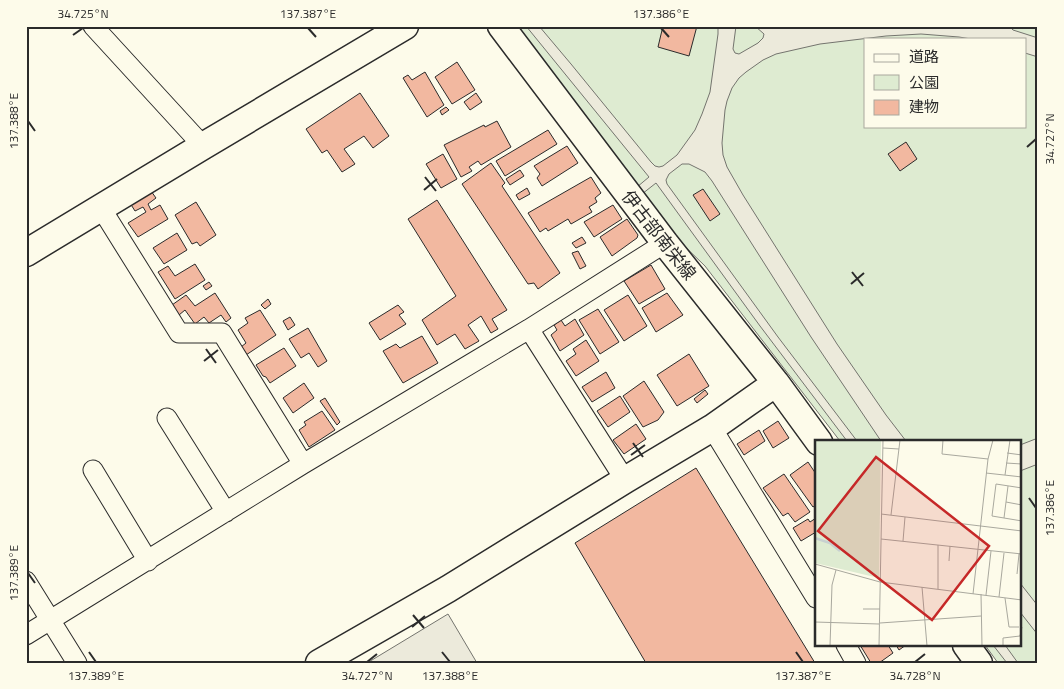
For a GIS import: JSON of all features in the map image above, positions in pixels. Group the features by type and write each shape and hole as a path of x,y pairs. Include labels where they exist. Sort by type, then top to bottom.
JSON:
{"street":[{"path":"93,26 203,146"},
{"path":"26,253 405,26"},
{"name":"伊古部南栄線","path":"501,26 665,243 776,383 818,440"},
{"path":"101,208 179,334 222,333 303,464"},
{"path":"26,635 303,464 529,329 665,243"},
{"path":"529,329 625,480"},
{"path":"319,663 448,589 712,428 776,383"},
{"path":"167,418 226,512"},
{"path":"712,428 815,596"},
{"path":"93,470 148,561"},
{"path":"26,581 77,663"},
{"path":"847,646 856,663"},
{"path":"967,646 979,663"}],"green space":[{"path":"515,26 1038,26 1038,663 998,663 986,646 1022,646 1022,440 839,440 705,266 673,235"}],"shaded area":[{"path":"526,26 539,26 651,162 659,167 677,155 695,130 702,114 710,92 718,26 736,26 733,49 735,53 739,54 763,38 764,34 755,26 1009,26 1013,30 1038,38 1038,57 1026,53 1026,38 965,38 921,34 864,38 820,44 776,54 763,60 739,78 732,88 727,101 722,143 727,167 837,344 905,440 880,440 811,337 705,172 689,164 682,164 669,174 666,180 667,184 778,337 856,440 846,440 656,183 642,194 637,187 649,177"},
{"path":"1038,438 1038,464 1022,470 1022,444"},
{"path":"1022,586 1038,606 1038,635 1022,615"},
{"path":"448,614 477,663 367,663"},
{"path":"994,646 1006,646 1018,663 1007,663"}],"building":[{"path":"663,26 697,26 689,56 658,47"},
{"path":"457,62 475,90 452,104 435,77"},
{"path":"425,72 444,105 427,117 403,78 408,75 412,80"},
{"path":"360,93 389,136 373,148 364,136 344,149 355,164 342,172 327,150 322,153 306,129"},
{"path":"476,93 482,102 470,110 464,102"},
{"path":"446,107 449,110 442,115 440,111"},
{"path":"497,121 511,147 481,165 478,161 469,167 472,171 461,177 444,145 484,125 485,127"},
{"path":"548,130 557,144 505,176 496,161"},
{"path":"906,142 917,159 900,171 888,154"},
{"path":"567,146 578,163 542,186 537,178 540,174 534,166"},
{"path":"443,154 457,179 441,188 426,164"},
{"path":"491,163 505,183 502,186 560,273 538,289 534,283 528,284 462,184"},
{"path":"520,170 524,176 510,185 506,179"},
{"path":"591,177 601,193 595,198 597,202 589,207 592,212 571,224 568,219 548,231 546,228 540,232 528,213"},
{"path":"527,188 530,194 519,200 516,195"},
{"path":"703,189 720,214 710,221 693,195"},
{"path":"151,191 156,198 148,204 151,210 160,205 168,219 138,237 128,223 146,212 143,207 135,211 130,203"},
{"path":"437,200 507,310 492,319 498,329 491,333 481,316 468,325 479,341 465,349 455,334 437,345 422,320 456,296 408,219"},
{"path":"196,202 216,235 200,246 197,242 192,244 175,215"},
{"path":"613,205 622,219 594,237 584,222"},
{"path":"627,219 638,235 637,238 612,256 600,237"},
{"path":"177,233 187,250 164,264 153,248"},
{"path":"582,237 586,243 576,248 572,243"},
{"path":"578,251 586,266 580,269 572,253"},
{"path":"195,264 205,280 175,299 158,272 168,266 175,276"},
{"path":"651,265 665,289 639,304 624,281"},
{"path":"209,282 212,286 206,290 203,286"},
{"path":"215,293 231,318 226,322 221,315 209,323 204,317 195,324 185,310 179,315 172,305 186,295 195,306"},
{"path":"667,293 683,315 656,332 642,308"},
{"path":"628,295 647,326 624,341 604,310"},
{"path":"268,299 271,304 265,309 261,305"},
{"path":"398,305 404,312 399,315 406,324 380,340 369,323"},
{"path":"598,309 619,342 600,354 579,320"},
{"path":"260,310 276,335 246,355 241,347 246,343 238,330 248,323 245,318"},
{"path":"290,317 295,325 288,330 283,321"},
{"path":"575,319 584,335 560,351 551,335 557,330 554,325 561,320 565,326"},
{"path":"308,328 327,361 318,367 309,353 301,358 289,339"},
{"path":"422,336 438,363 403,383 383,351 396,344 400,348"},
{"path":"586,340 599,361 576,376 566,361 576,354 573,349"},
{"path":"284,348 296,366 270,383 256,365"},
{"path":"689,354 709,386 677,406 657,375"},
{"path":"606,372 615,388 592,402 582,387"},
{"path":"644,381 664,412 658,420 643,427 623,396"},
{"path":"304,383 314,398 293,413 283,398"},
{"path":"705,390 708,394 697,403 694,399"},
{"path":"620,396 630,412 608,427 597,411"},
{"path":"325,398 340,422 337,425 320,401"},
{"path":"322,411 335,430 309,447 299,430 306,425 304,422"},
{"path":"778,421 789,438 773,448 763,431"},
{"path":"636,424 646,439 624,454 613,440"},
{"path":"759,430 765,441 744,455 737,444"},
{"path":"808,462 815,472 815,506 813,507 790,475"},
{"path":"696,468 815,663 646,663 575,543"},
{"path":"784,474 810,512 795,522 788,513 783,516 763,488"},
{"path":"808,519 810,522 815,519 815,533 801,541 793,528"},
{"path":"861,646 889,646 893,653 879,663 871,663"},
{"path":"897,646 905,646 899,650"}]}
